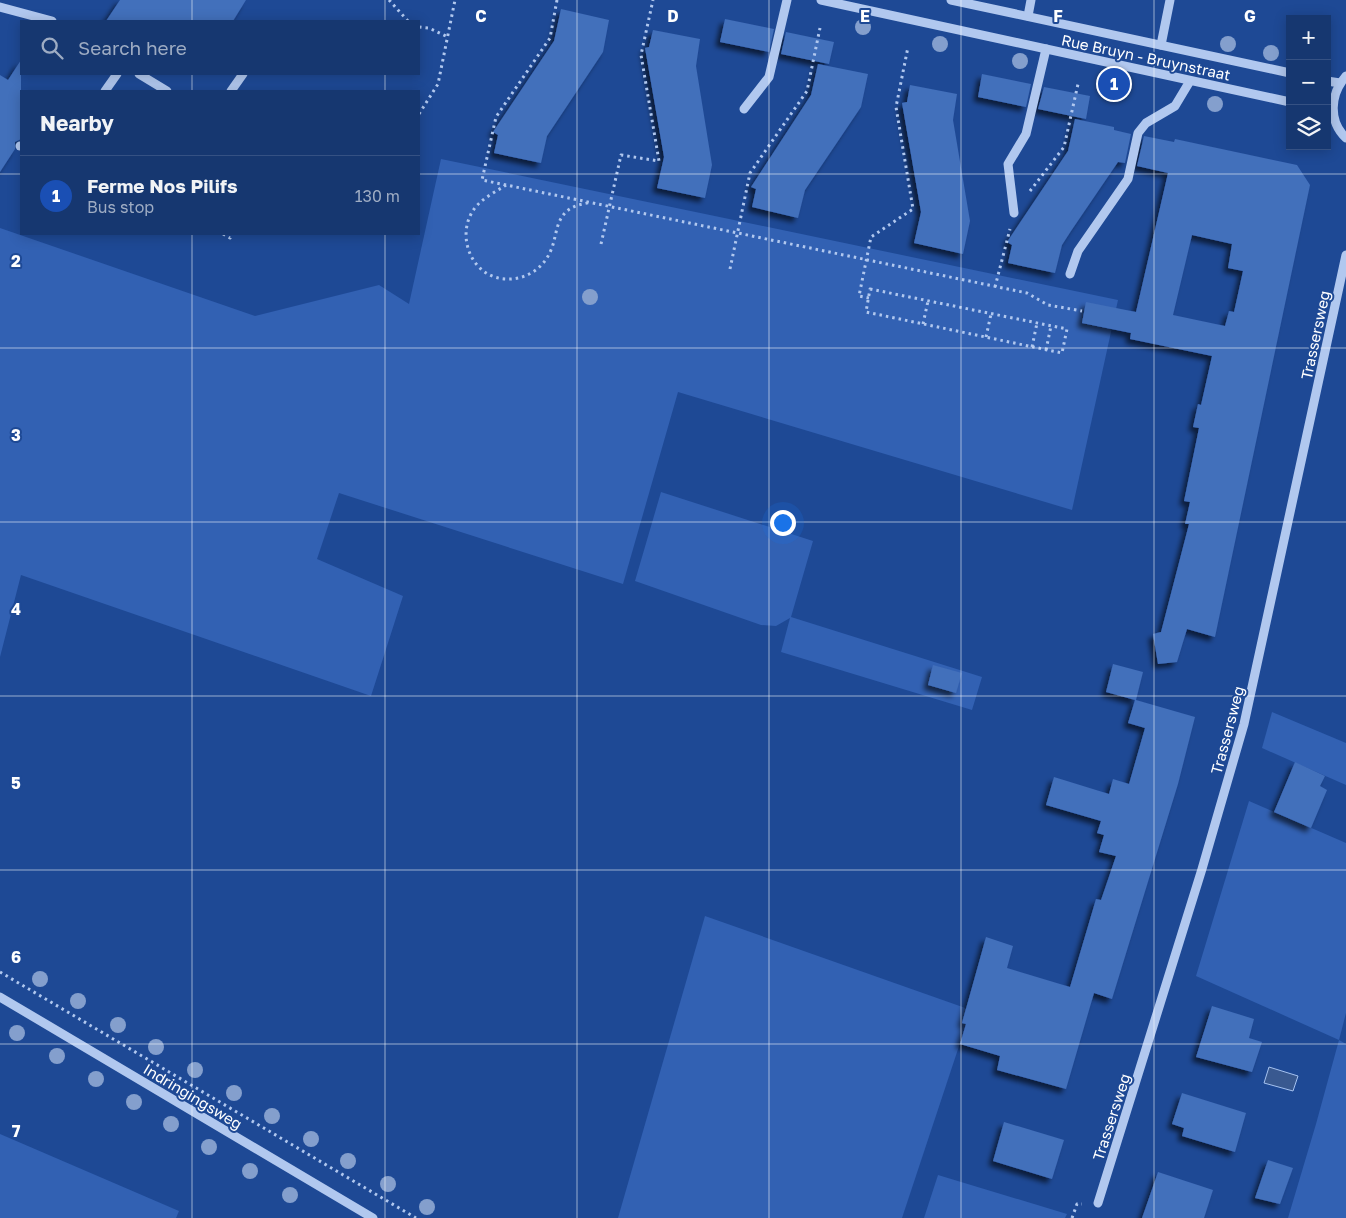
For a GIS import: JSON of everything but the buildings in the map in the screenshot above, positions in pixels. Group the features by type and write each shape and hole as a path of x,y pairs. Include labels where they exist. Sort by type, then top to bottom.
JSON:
{"street":[{"path":"744,109 769,78 787,0"},
{"name":"Rue Bruyn - Bruynstraat","path":"821,0 1286,101"},
{"name":"Rue Bruyn - Bruynstraat","path":"951,0 1286,72"},
{"path":"1028,16 1031,0"},
{"path":"1161,45 1170,0"},
{"path":"0,7 48,20"},
{"path":"1014,213 1008,164 1026,134 1046,49"},
{"path":"106,90 116,75"},
{"path":"141,75 164,90"},
{"path":"232,90 242,75"},
{"path":"1331,110 1334,98 1343,79"},
{"path":"1070,274 1078,251 1128,179 1138,133 1146,123 1175,106 1190,80"},
{"path":"1331,116 1346,138"},
{"name":"Trassersweg","path":"1098,1203 1197,888 1244,724 1346,255"},
{"name":"Indringingsweg","path":"0,997 373,1218"}],"path":[{"path":"389,0 407,20"},
{"path":"420,112 438,84 456,0"},
{"path":"557,0 550,38 496,117 482,180 609,205 866,261 995,286 1027,293 1048,305 1082,311"},
{"path":"601,244 621,155 659,161 641,56 653,0"},
{"path":"420,27 429,28 448,36"},
{"path":"730,269 750,173 807,91 820,28"},
{"path":"869,298 859,296 870,237 913,210 896,107 908,47"},
{"path":"995,286 1014,213 1064,147 1078,84"},
{"path":"507,185 480,202 471,213 466,227 466,242 470,256 479,268 491,276 505,280 520,278 533,272 542,264 552,250 558,223 565,213 572,207 593,202"},
{"path":"870,289 1067,330 1062,353 866,312 869,298 870,289"},
{"path":"923,324 928,301"},
{"path":"986,338 991,314"},
{"path":"1032,347 1037,323"},
{"path":"1046,350 1050,326"},
{"path":"0,972 416,1218"},
{"path":"1072,1218 1077,1204"}],"shaded area":[{"path":"441,159 1118,300 1072,510 678,392 623,584 339,493 317,559 403,596 371,696 21,575 0,657 0,228 255,316 379,285 409,304"},
{"path":"661,492 813,541 791,617 982,677 972,710 781,652 790,618 776,626 761,625 635,581"},
{"path":"1272,712 1346,743 1346,785 1262,748"},
{"path":"1249,801 1346,843 1346,1013 1339,1040 1196,976"},
{"path":"705,916 971,1010 902,1218 618,1218"},
{"path":"1339,1040 1346,1044 1346,1218 1288,1218 1316,1124"},
{"path":"1269,1067 1298,1076 1293,1091 1264,1083"},
{"path":"0,1134 179,1211 176,1218 0,1218"},
{"path":"938,1175 1067,1214 1065,1218 924,1218"}],"place":[{"name":"Ferme Nos Pilifs","path":"1114,84"}]}
